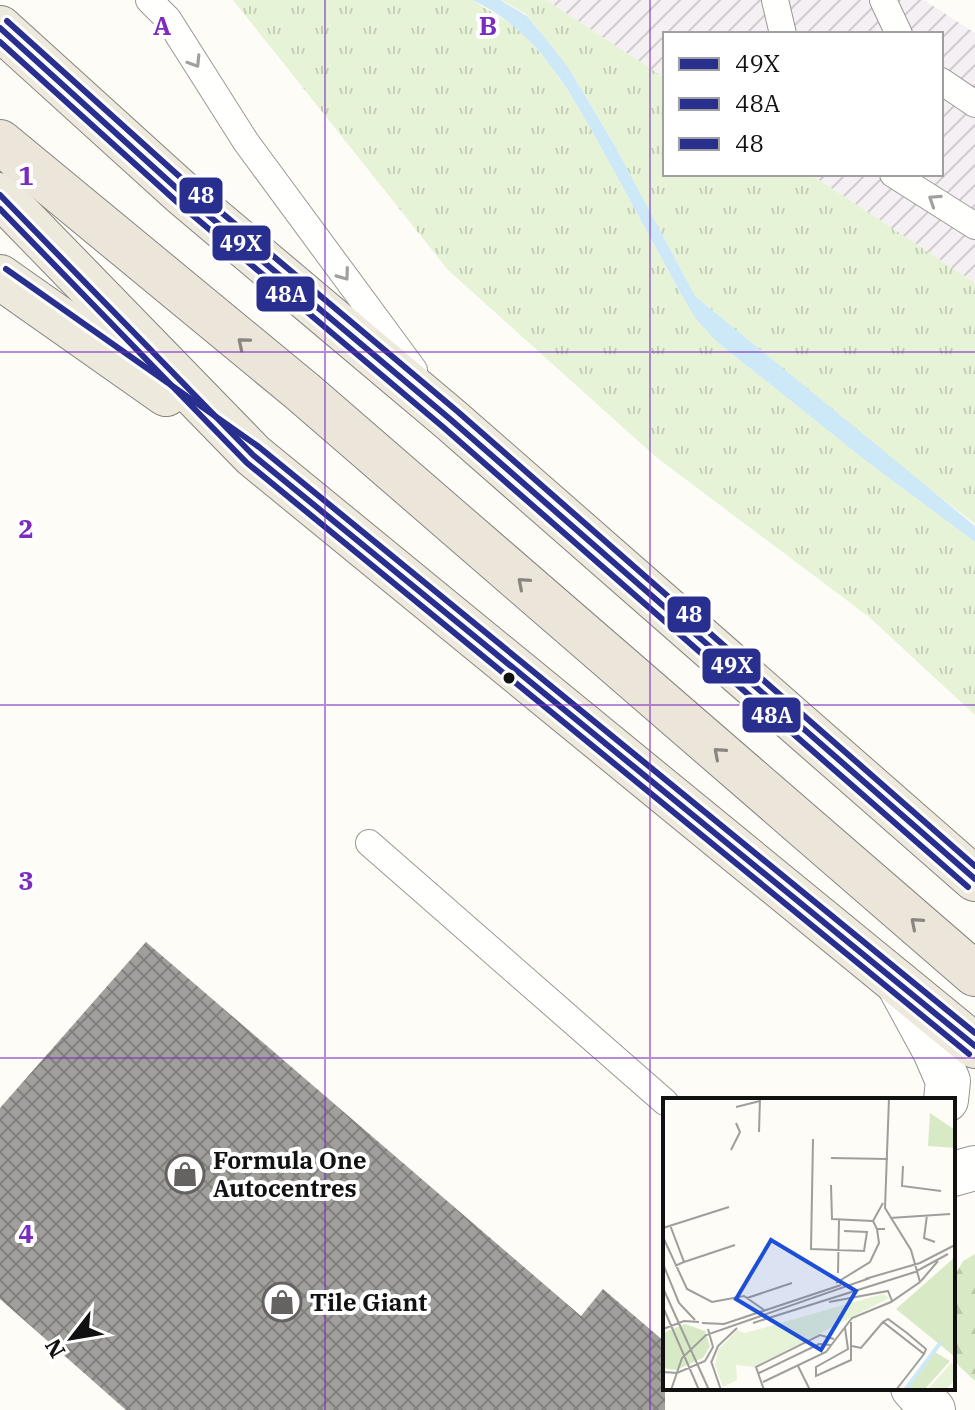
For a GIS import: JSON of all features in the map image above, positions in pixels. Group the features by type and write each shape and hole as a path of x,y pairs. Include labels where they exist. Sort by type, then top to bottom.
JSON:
{"highway":[{"path":"0,142 303,392 975,974"}],"main road":[{"path":"0,28 183,194 450,419 975,879"},
{"path":"0,195 253,455"},
{"path":"0,277 253,455 975,1046"}],"street":[{"path":"896,980 944,1071 948,1081 946,1098"},
{"path":"955,1173 975,1168"},
{"path":"915,1390 933,1410"}],"lane":[{"path":"149,0 168,19 246,142 450,419"},
{"path":"775,0 783,32"},
{"path":"883,0 898,32"},
{"path":"943,82 975,104"},
{"path":"896,176 975,226"},
{"path":"369,843 663,1100"}],"shaded area":[{"path":"546,0 924,0 975,33 975,283 813,176 943,176 943,32 663,32 663,77"}],"green space":[{"path":"233,0 472,0 518,28 549,63 579,107 681,294 716,341 866,461 975,542 975,715 869,617 656,457 448,270"},
{"path":"501,0 546,0 663,77 663,176 813,176 975,283 975,524 695,296 615,146 568,67 526,14"},
{"path":"975,1254 975,1381 955,1360 955,1275 963,1261"}],"water":[{"path":"472,0 500,0 527,16 568,67 615,146 695,296 975,526 975,542 866,461 716,341 696,319 681,294 587,121 556,73 519,31"}],"building":[{"path":"146,942 581,1316 603,1289 663,1340 665,1410 126,1410 0,1299 0,1108"}],"transit line":[{"name":"48","path":"7,21 190,186 457,411 975,866"},
{"name":"49X","path":"0,28 183,194 450,419 975,879"},
{"name":"48A","path":"0,42 177,202 443,427 968,887"},
{"name":"49X","path":"0,195 253,455 975,1046"},
{"name":"48A","path":"0,209 247,463 969,1054"},
{"name":"48","path":"6,269 259,447 975,1033"}],"place":[{"name":"Formula One Autocentres","path":"185,1174"},
{"name":"Tile Giant","path":"282,1302"}]}
